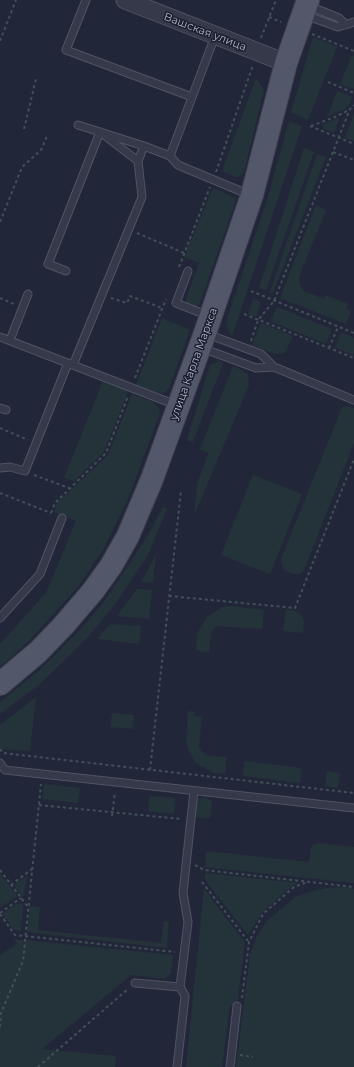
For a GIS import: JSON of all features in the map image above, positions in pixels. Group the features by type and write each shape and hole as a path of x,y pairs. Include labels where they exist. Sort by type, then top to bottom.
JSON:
{"main road":[{"name":"улица Карла Маркса","path":"0,684 38,652 63,626 93,591 111,566 128,536 152,479 206,332 252,195 286,63 306,6"}],"street":[{"name":"Вашская улица","path":"125,0 286,63"}],"lane":[{"path":"86,0 66,50 192,97"},
{"path":"306,6 338,27 354,22"},
{"path":"170,156 215,36"},
{"path":"78,125 170,156 178,165 252,195"},
{"path":"100,132 138,161"},
{"path":"66,271 48,264 100,132"},
{"path":"0,468 10,467 25,471 102,295 142,197 138,161 144,146"},
{"path":"188,271 176,303 206,332 256,368 274,367"},
{"path":"10,340 28,294"},
{"path":"206,332 261,354 274,367 354,400"},
{"path":"0,336 178,406"},
{"path":"0,618 40,574 62,518"},
{"path":"0,763 5,770 354,808"},
{"path":"177,1067 185,996 180,987 188,922 183,893 194,791"},
{"path":"135,983 180,987"},
{"path":"230,1067 237,1006"}],"path":[{"path":"0,41 16,0"},
{"path":"260,40 276,0"},
{"path":"269,17 281,22"},
{"path":"312,34 354,51"},
{"path":"213,179 253,65"},
{"path":"24,130 36,79"},
{"path":"328,82 354,93"},
{"path":"354,105 350,109 335,117 310,126 354,144"},
{"path":"248,349 258,320 274,301 350,109"},
{"path":"0,222 22,167 40,150 47,136"},
{"path":"333,152 354,160"},
{"path":"129,230 184,253"},
{"path":"251,292 354,333"},
{"path":"102,295 127,303 130,296 162,308"},
{"path":"0,298 23,308"},
{"path":"244,314 354,358"},
{"path":"329,348 338,327"},
{"path":"51,513 55,502 106,454 131,388"},
{"path":"0,428 37,443"},
{"path":"169,596 295,608 354,459"},
{"path":"25,471 69,488"},
{"path":"150,770 181,491"},
{"path":"0,493 62,518"},
{"path":"0,749 2,753 354,793"},
{"path":"0,1027 1,1013 23,961 42,774"},
{"path":"39,805 191,820"},
{"path":"187,861 204,870 354,887"},
{"path":"11,885 33,869"},
{"path":"0,870 28,908"},
{"path":"202,882 249,942"},
{"path":"237,1006 242,998 249,942 263,914 294,887 309,882"},
{"path":"21,898 0,913 15,935 184,953"},
{"path":"38,1067 135,983"}],"shaded area":[{"path":"313,37 337,47 308,120 291,112"},
{"path":"352,55 354,56 354,89 340,84"},
{"path":"256,78 264,90 244,172 240,176 235,177 222,171"},
{"path":"337,91 353,97 348,106 327,117"},
{"path":"354,113 354,141 345,138"},
{"path":"338,118 339,120 334,133 322,128 324,124"},
{"path":"289,121 302,126 232,336 226,326 227,319 267,200"},
{"path":"304,148 314,152 266,290 259,288"},
{"path":"317,154 326,157 273,293 270,292"},
{"path":"213,188 235,198 235,203 200,303 195,307 187,304 186,299 199,263 184,257"},
{"path":"316,205 326,210 300,274 299,280 304,291 324,299 326,295 348,304 346,309 351,311 346,324 280,298"},
{"path":"253,299 261,302 256,317 248,314"},
{"path":"277,307 332,329 326,344 271,321"},
{"path":"162,318 190,330 169,388 166,392 156,393 136,385"},
{"path":"261,323 293,336 286,351 275,354 252,345"},
{"path":"341,332 354,338 353,355 335,347"},
{"path":"220,361 223,363 193,442 187,440 210,365"},
{"path":"233,366 248,375 249,385 194,516 197,483 209,453 200,449"},
{"path":"103,381 128,391 104,452 74,481 64,478"},
{"path":"132,394 153,402 159,408 160,413 128,499 104,548 78,587 26,644 0,667 0,644 46,593 76,521 54,512 57,503 108,455"},
{"path":"347,406 354,408 354,443 304,570 300,574 292,574 284,570 281,559 341,410 343,407"},
{"path":"253,475 302,494 270,574 221,555"},
{"path":"163,507 167,509 147,557 116,603 89,636 40,684 0,714 0,702 41,669 80,630 103,603 149,533"},
{"path":"156,555 153,583 141,582"},
{"path":"137,589 152,590 149,619 117,616"},
{"path":"231,606 264,610 262,629 218,626 213,629 211,633 209,652 196,651 197,634 207,617 223,607"},
{"path":"286,609 295,611 302,616 304,622 303,633 283,631"},
{"path":"110,624 141,626 139,644 97,639"},
{"path":"36,697 30,751 1,749 0,725"},
{"path":"188,711 195,712 194,716 202,717 199,746 201,751 208,756 227,757 225,774 214,773 196,763 188,749 186,741"},
{"path":"112,713 134,715 133,729 110,727"},
{"path":"244,761 302,768 300,783 243,776"},
{"path":"327,771 340,773 338,788 325,786"},
{"path":"44,784 80,788 78,803 42,799"},
{"path":"149,796 175,798 174,814 148,811"},
{"path":"204,797 211,800 212,803 210,818 194,817 198,799"},
{"path":"319,843 354,847 354,883 205,867 206,851 309,862 311,847"},
{"path":"0,873 17,896 0,908"},
{"path":"205,873 299,883 292,886 262,913 248,935 205,880"},
{"path":"27,876 23,898 14,885"},
{"path":"348,887 354,889 354,1067 236,1067 250,954 257,936 267,921 295,897 312,891 328,888"},
{"path":"204,889 245,942 237,1005 230,1005 222,1067 186,1067"},
{"path":"16,904 23,904 21,931 14,930 2,914"},
{"path":"30,906 40,907 38,930 161,943 164,921 169,922 167,948 27,932"},
{"path":"14,939 173,955 171,973 165,979 131,975 42,1049 116,1056 115,1067 0,1067 0,955 17,944"}]}
